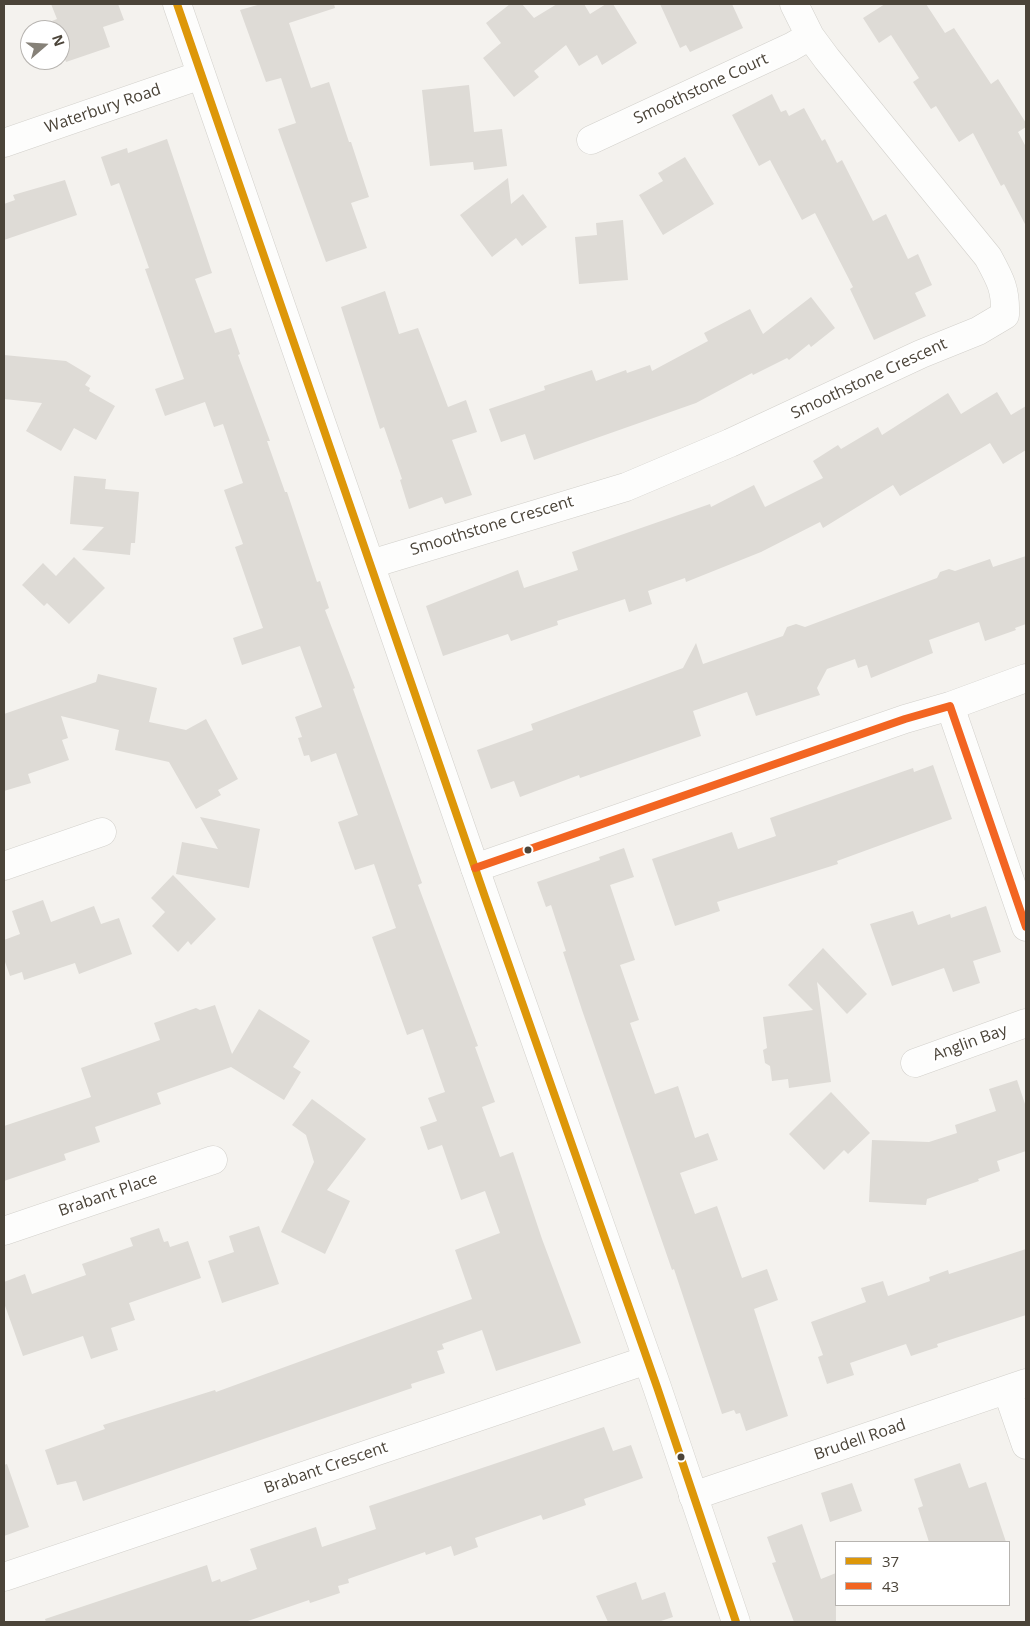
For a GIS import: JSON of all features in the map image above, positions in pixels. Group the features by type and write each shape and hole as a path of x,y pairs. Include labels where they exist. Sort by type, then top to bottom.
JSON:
{"street":[{"path":"177,4 736,1622"},
{"name":"Smoothstone Crescent","path":"371,564 626,486 730,443 921,354 978,331 1005,315 1006,296 1001,281 988,257 810,36 794,4"},
{"name":"Smoothstone Court","path":"591,140 791,47 810,36"},
{"name":"Waterbury Road","path":"4,143 201,75"},
{"path":"475,868 896,722 950,706 1026,678"},
{"path":"950,706 1026,927"},
{"path":"4,866 102,832"},
{"name":"Anglin Bay","path":"914,1063 1026,1023"},
{"name":"Brabant Place","path":"4,1231 212,1160"},
{"name":"Brabant Crescent","path":"4,1577 647,1360"},
{"path":"1017,1386 1026,1445"},
{"name":"Brudell Road","path":"693,1496 1017,1386"}],"building":[{"path":"51,4 118,4 124,20 103,27 110,47 70,61 70,20 54,20 57,19"},
{"path":"261,4 334,4 335,8 289,23 311,88 329,82 369,197 351,203 367,248 326,262 278,129 296,123 281,78 266,82 240,10"},
{"path":"510,4 522,4 534,18 557,4 584,4 590,14 606,4 613,4 637,43 602,65 597,55 579,66 566,45 534,71 539,77 514,97 483,58 501,43 486,23"},
{"path":"660,4 732,4 743,28 690,52 686,45 680,48"},
{"path":"885,4 926,4 945,33 954,28 991,84 998,79 1026,123 1026,127 1018,132 1026,147 1026,226 1004,184 1001,186 973,133 959,142 936,106 931,109 913,82 919,78 891,35 879,43 863,18"},
{"path":"469,85 474,132 502,129 507,166 474,170 473,162 430,166 422,90"},
{"path":"772,94 781,112 786,110 789,116 804,108 822,141 825,139 837,163 842,160 873,221 886,214 908,259 918,254 932,285 915,293 926,316 874,340 850,289 853,287 815,213 802,220 770,160 759,166 732,115"},
{"path":"167,139 212,273 195,279 215,333 231,328 240,354 238,355 270,441 267,441 285,492 287,492 317,582 320,581 329,608 325,610 355,688 353,689 422,883 418,885 478,1046 475,1047 495,1102 482,1107 500,1157 513,1152 542,1239 581,1343 496,1371 482,1330 442,1344 444,1349 437,1351 445,1373 411,1384 412,1388 83,1501 76,1481 57,1485 45,1450 105,1429 103,1425 215,1390 216,1392 472,1299 455,1250 500,1233 485,1191 461,1200 442,1145 428,1150 420,1127 437,1121 428,1098 445,1092 423,1029 407,1035 372,937 396,928 374,864 355,870 338,822 358,815 336,753 311,762 309,755 304,756 298,738 302,737 295,717 322,707 300,646 242,665 233,638 263,628 235,547 243,544 224,490 243,483 223,424 214,427 205,402 165,416 155,389 184,379 145,269 149,268 119,183 111,186 101,157 127,148 128,153"},
{"path":"685,157 714,204 663,235 639,195 663,181 658,173"},
{"path":"508,178 511,204 523,194 547,227 522,246 516,238 492,257 460,215"},
{"path":"65,180 77,215 4,240 4,204 15,200 13,195"},
{"path":"623,220 628,280 579,284 575,237 597,235 596,223"},
{"path":"385,291 399,334 418,328 448,407 466,400 477,432 452,440 472,495 445,504 442,497 409,509 400,480 402,479 384,427 380,429 341,307"},
{"path":"811,297 835,328 811,347 809,344 789,360 787,358 753,375 752,373 696,403 534,460 525,434 501,442 489,409 545,390 544,386 592,370 596,381 626,370 627,373 650,365 652,371 708,341 704,333 750,309 763,334"},
{"path":"4,355 66,361 91,376 85,385 90,388 89,391 115,406 96,440 74,428 61,451 26,431 42,403 4,399"},
{"path":"997,392 1011,415 1026,406 1026,450 1003,464 990,443 900,496 893,485 823,528 820,522 761,552 686,582 685,578 648,591 652,604 629,612 625,599 557,621 558,625 511,641 508,634 443,656 426,606 518,570 524,588 578,570 572,552 710,504 711,507 754,485 765,507 823,478 813,461 838,445 841,449 878,427 882,435 948,393 961,414"},
{"path":"74,476 106,479 105,489 139,492 135,543 131,543 130,555 82,550 104,527 70,524"},
{"path":"1026,556 1026,624 1015,628 1016,630 985,641 979,622 929,640 933,653 871,678 867,665 858,668 855,659 827,669 817,688 820,695 756,716 747,692 693,711 701,736 580,778 579,775 520,797 514,781 491,789 477,750 533,730 531,724 683,668 696,643 703,664 783,636 787,627 796,624 805,627 937,578 940,572 949,569 955,571 990,559 993,567"},
{"path":"74,557 105,588 69,624 47,603 44,606 22,585 43,563 56,576"},
{"path":"98,674 157,688 149,722 186,730 206,719 238,779 218,790 221,795 196,809 169,762 115,750 119,730 61,716 68,738 62,740 69,760 28,774 31,783 4,791 4,714 96,682"},
{"path":"933,765 952,819 837,861 838,864 717,902 720,911 675,926 652,859 732,832 738,849 776,836 770,818 913,768 914,772"},
{"path":"200,817 260,829 249,888 176,874 182,842 218,849"},
{"path":"624,848 634,877 610,885 635,960 620,965 639,1020 630,1023 655,1094 678,1086 695,1138 708,1133 718,1160 680,1173 695,1214 717,1206 742,1278 767,1269 778,1300 754,1309 788,1416 746,1431 740,1413 736,1414 734,1410 722,1414 674,1269 672,1270 582,1010 563,952 566,951 551,905 546,907 537,882 600,860 599,857"},
{"path":"173,875 216,919 191,945 188,941 178,952 152,926 165,912 151,898"},
{"path":"43,900 51,922 94,906 101,924 119,918 132,954 79,974 75,963 24,980 22,972 10,976 4,959 4,940 20,934 12,911"},
{"path":"986,906 1001,952 973,961 980,983 953,992 944,968 892,986 870,924 913,911 918,925 950,914 951,918"},
{"path":"823,948 867,994 847,1014 817,982 831,1082 789,1088 788,1079 772,1081 770,1066 765,1063 763,1050 767,1048 763,1017 813,1010 788,985"},
{"path":"215,1005 232,1054 259,1009 310,1041 293,1067 301,1072 284,1100 231,1067 157,1093 161,1104 95,1127 100,1142 64,1154 66,1160 4,1181 4,1126 91,1097 81,1068 160,1040 154,1023 196,1008 200,1010"},
{"path":"1017,1080 1026,1107 1026,1151 997,1161 1000,1171 978,1179 979,1181 927,1199 926,1205 869,1202 872,1140 929,1142 957,1133 955,1125 996,1111 989,1089"},
{"path":"831,1092 870,1133 848,1154 844,1150 824,1170 789,1134"},
{"path":"312,1099 366,1139 327,1190 350,1201 325,1254 281,1232 314,1162 306,1135 292,1125"},
{"path":"259,1226 279,1284 222,1303 208,1261 234,1252 229,1236"},
{"path":"159,1228 164,1242 168,1241 170,1247 188,1241 201,1278 129,1303 135,1320 111,1328 118,1350 91,1359 83,1336 23,1356 4,1303 4,1282 25,1274 32,1294 86,1275 82,1264 133,1246 130,1238"},
{"path":"1026,1249 1026,1315 937,1344 938,1347 911,1356 906,1344 850,1363 854,1375 827,1384 818,1357 823,1355 811,1322 866,1302 861,1288 883,1281 888,1296 930,1281 929,1277 948,1270 949,1274"},
{"path":"604,1427 613,1451 631,1445 643,1478 584,1499 586,1505 543,1520 541,1515 475,1538 478,1547 454,1556 451,1546 426,1555 425,1552 348,1579 349,1583 338,1586 340,1593 310,1603 309,1600 245,1622 46,1622 45,1619 207,1565 212,1582 220,1579 221,1582 257,1569 250,1549 316,1527 322,1547 376,1529 369,1506"},
{"path":"960,1463 969,1488 986,1482 1006,1541 929,1541 918,1508 923,1506 914,1479"},
{"path":"7,1464 29,1527 4,1536 4,1465"},
{"path":"852,1483 862,1511 830,1522 821,1493"},
{"path":"802,1524 821,1579 835,1573 836,1622 794,1622 772,1563 776,1562 767,1537"},
{"path":"636,1582 642,1600 665,1592 673,1617 658,1622 608,1622 596,1596"}],"transit line":[{"name":"37","path":"177,4 485,897 657,1387 736,1622"},
{"name":"43","path":"475,868 905,719 950,706 1026,927"}]}
